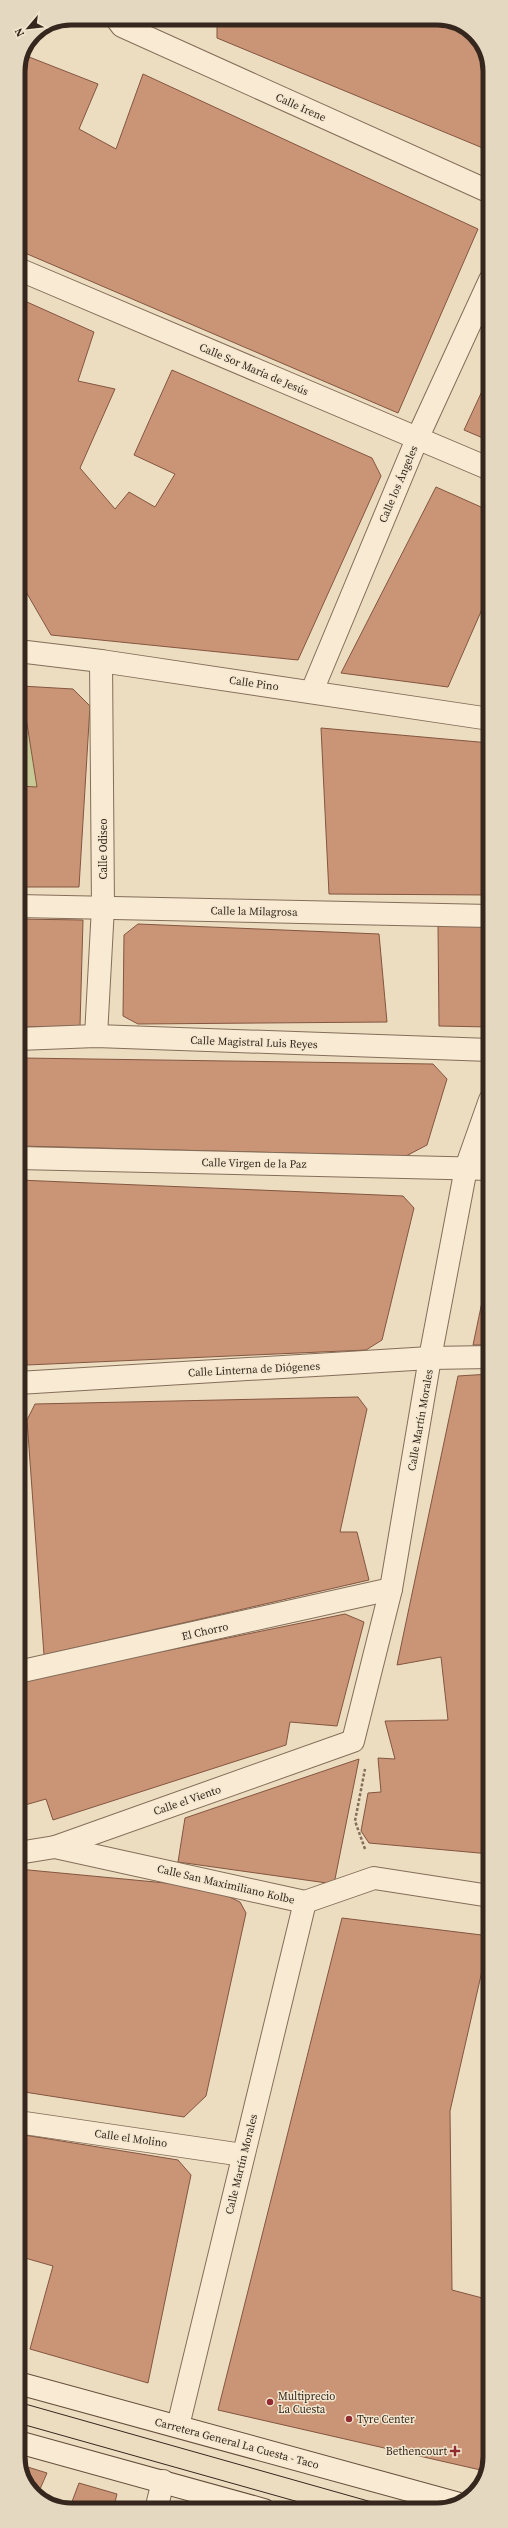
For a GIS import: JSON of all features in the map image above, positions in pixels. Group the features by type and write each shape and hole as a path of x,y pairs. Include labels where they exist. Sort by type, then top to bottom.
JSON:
{"street":[{"name":"Calle Irene","path":"121,25 483,189"},
{"name":"Calle Sor María de Jesús","path":"25,272 483,466"},
{"name":"Calle los Ángeles","path":"312,691 417,439 483,295"},
{"name":"Calle Pino","path":"25,652 101,661 312,691 483,718"},
{"name":"Calle Odiseo","path":"96,1036 103,907 101,661"},
{"name":"Calle la Milagrosa","path":"25,906 483,916"},
{"name":"Calle Magistral Luis Reyes","path":"25,1039 96,1036 483,1050"},
{"name":"Calle Martín Morales","path":"353,1741 391,1589 430,1358 466,1168 483,1120"},
{"name":"Calle Virgen de la Paz","path":"25,1158 483,1169"},
{"name":"Calle Linterna de Diógenes","path":"25,1383 430,1358 483,1357"},
{"name":"El Chorro","path":"25,1670 391,1589"},
{"name":"Calle el Viento","path":"25,1852 55,1846 353,1741"},
{"name":"Calle San Maximiliano Kolbe","path":"55,1846 305,1902 374,1878 483,1893"},
{"name":"Calle Martín Morales","path":"178,2426 305,1902"},
{"name":"Calle el Molino","path":"25,2123 243,2155"},
{"name":"Carretera General La Cuesta - Taco","path":"25,2385 449,2501"},
{"path":"25,2444 239,2503"},
{"path":"158,2503 163,2482"}],"path":[{"path":"353,1741 367,1760 355,1821 374,1878"}],"green space":[{"path":"25,714 37,787 25,790"}],"building":[{"path":"217,25 440,25 455,28 474,43 481,56 483,65 483,148 217,38"},
{"path":"27,56 98,84 79,129 116,149 143,74 478,229 398,413 25,253 25,71"},
{"path":"25,301 94,332 78,381 115,389 80,468 115,509 129,492 155,507 175,474 134,455 172,370 372,458 381,476 298,660 51,635 25,590"},
{"path":"483,389 483,438 464,430"},
{"path":"436,487 483,508 483,607 448,687 341,673"},
{"path":"25,686 73,689 90,706 79,887 25,887 25,786 37,787 25,711"},
{"path":"321,728 483,742 483,895 329,894"},
{"path":"25,919 83,920 80,1026 25,1027"},
{"path":"138,924 379,934 387,1022 138,1024 123,1016 124,935"},
{"path":"438,925 483,927 483,1027 439,1026"},
{"path":"25,1058 433,1064 447,1079 427,1145 406,1156 25,1146"},
{"path":"25,1180 403,1196 414,1208 382,1340 366,1350 27,1365 25,1335"},
{"path":"483,1297 483,1345 473,1345"},
{"path":"483,1374 483,1853 369,1843 361,1831 368,1793 381,1792 378,1758 395,1759 385,1721 448,1720 441,1657 397,1665 458,1376"},
{"path":"358,1397 367,1409 340,1532 357,1532 369,1580 44,1655 27,1420 35,1404"},
{"path":"345,1614 364,1622 337,1726 290,1722 286,1745 53,1820 46,1799 25,1805 25,1680"},
{"path":"359,1759 334,1884 178,1862 185,1818"},
{"path":"25,1870 208,1887 240,1902 246,1913 206,2096 184,2117 25,2092"},
{"path":"342,1918 483,1935 483,1967 450,2111 452,2290 483,2298 483,2457 481,2470 218,2410"},
{"path":"25,2135 178,2160 191,2175 148,2383 30,2349 53,2266 25,2258"},
{"path":"26,2466 47,2473 39,2490 31,2480"},
{"path":"79,2483 117,2494 115,2503 72,2503"}],"tram line":[{"path":"25,2404 375,2503"},
{"path":"25,2425 302,2503"}],"place":[{"name":"Multiprecio La Cuesta","path":"270,2402"},
{"name":"Tyre Center","path":"349,2419"},
{"name":"Bethencourt","path":"455,2451"}]}
